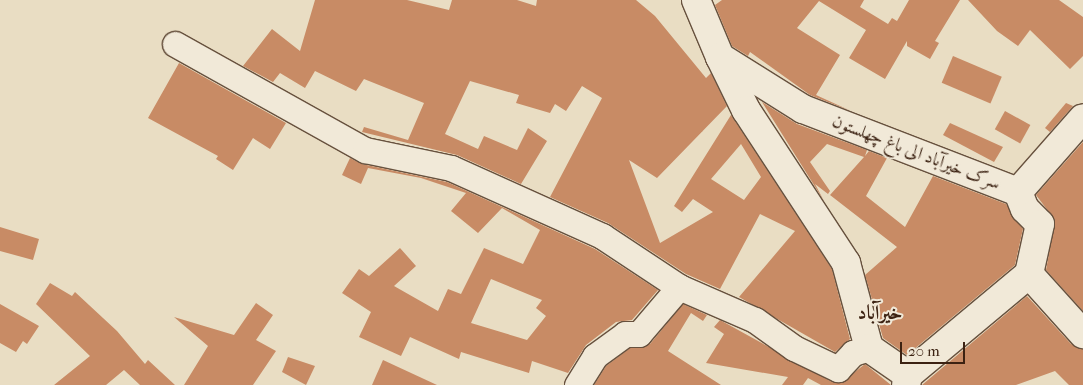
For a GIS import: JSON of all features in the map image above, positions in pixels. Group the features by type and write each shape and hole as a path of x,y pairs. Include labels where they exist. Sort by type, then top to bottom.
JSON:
{"street":[{"path":"696,0 720,57 746,110 846,263 869,348 907,380 1029,274 1083,334"},
{"path":"175,44 365,150 452,168 493,183 562,220 602,236 679,287 755,320 794,348 838,369 853,353 869,348"},
{"name":"سرک خیرآباد الی باغ چهلستون","path":"720,57 803,109 1018,192 1025,209 1040,224 1029,274"},
{"path":"1018,192 1083,118"},
{"path":"577,385 594,356 625,334 639,334 679,287"}],"building":[{"path":"315,0 407,0 449,10 452,0 517,0 536,6 537,0 636,0 655,16 706,78 711,73 727,106 657,178 629,160 660,243 713,212 693,199 682,212 674,206 731,115 832,269 850,339 835,352 739,297 795,231 760,214 720,289 686,274 608,223 550,197 602,98 582,86 566,111 555,104 550,113 516,103 519,95 470,81 445,134 478,149 484,136 517,150 528,128 547,141 521,184 457,155 362,132 364,127 408,140 424,103 364,79 356,91 315,71 305,88 280,73 273,82 243,66 272,29 300,51","holes":["741,144 761,177 744,200 711,179"]},
{"path":"722,0 864,0 860,7 888,24 892,18 897,21 909,0 960,0 935,41 939,43 930,59 907,46 907,41 885,79 849,58 866,30 819,1 797,28 840,55 816,95 851,111 810,95 750,52 748,56 732,46 715,5"},
{"path":"968,0 1059,0 1083,17 1083,56 1070,69 1030,30 1018,46 997,31"},
{"path":"953,56 1002,77 990,103 942,83"},
{"path":"179,63 286,123 270,149 253,138 233,170 216,159 218,156 148,118"},
{"path":"762,102 797,124 867,150 865,156 869,151 887,158 866,196 905,227 933,176 1006,204 1023,229 1015,265 907,355 883,338 865,275 897,247 830,195 864,157 827,144 810,162 830,191 828,194 815,184 824,201"},
{"path":"1066,103 1073,106 1050,132 1045,128"},
{"path":"1005,111 1030,125 1020,143 995,129"},
{"path":"950,123 1003,147 994,162 943,135"},
{"path":"1083,142 1083,311 1046,270 1055,220 1036,195"},
{"path":"350,158 362,164 447,182 595,249 658,290 632,320 616,322 586,345 568,373 532,361 529,373 461,352 459,359 410,337 401,356 359,337 371,312 342,293 359,269 369,276 400,248 416,266 394,286 438,311 448,289 461,294 484,248 523,264 540,230 502,208 478,233 451,211 466,193 421,178 368,168 361,184 342,175","holes":["491,279 542,300 536,308 546,316 527,340 471,323"]},
{"path":"0,227 39,239 33,260 0,251"},
{"path":"50,283 72,296 75,292 117,331 145,364 148,360 175,385 140,385 124,370 106,385 54,385 90,356 36,304"},
{"path":"1027,296 1071,344 1083,349 1083,385 1069,385 1055,371 1016,385 922,385"},
{"path":"256,303 273,315 256,340 276,351 253,385 184,385 208,346 174,317 234,335"},
{"path":"0,304 39,326 27,344 23,341 16,352 0,343"},
{"path":"683,304 707,315 703,321 691,313 668,351 721,385 594,385 606,366 630,348 650,344"},
{"path":"720,320 832,382 841,383 865,364 891,385 821,385 808,378 803,385 782,385 788,377 706,363 724,334 714,327"},
{"path":"288,357 315,366 306,385 282,372"},
{"path":"383,360 437,385 372,385"}],"district":[{"name":"خیرآباد","path":"880,312"}]}
